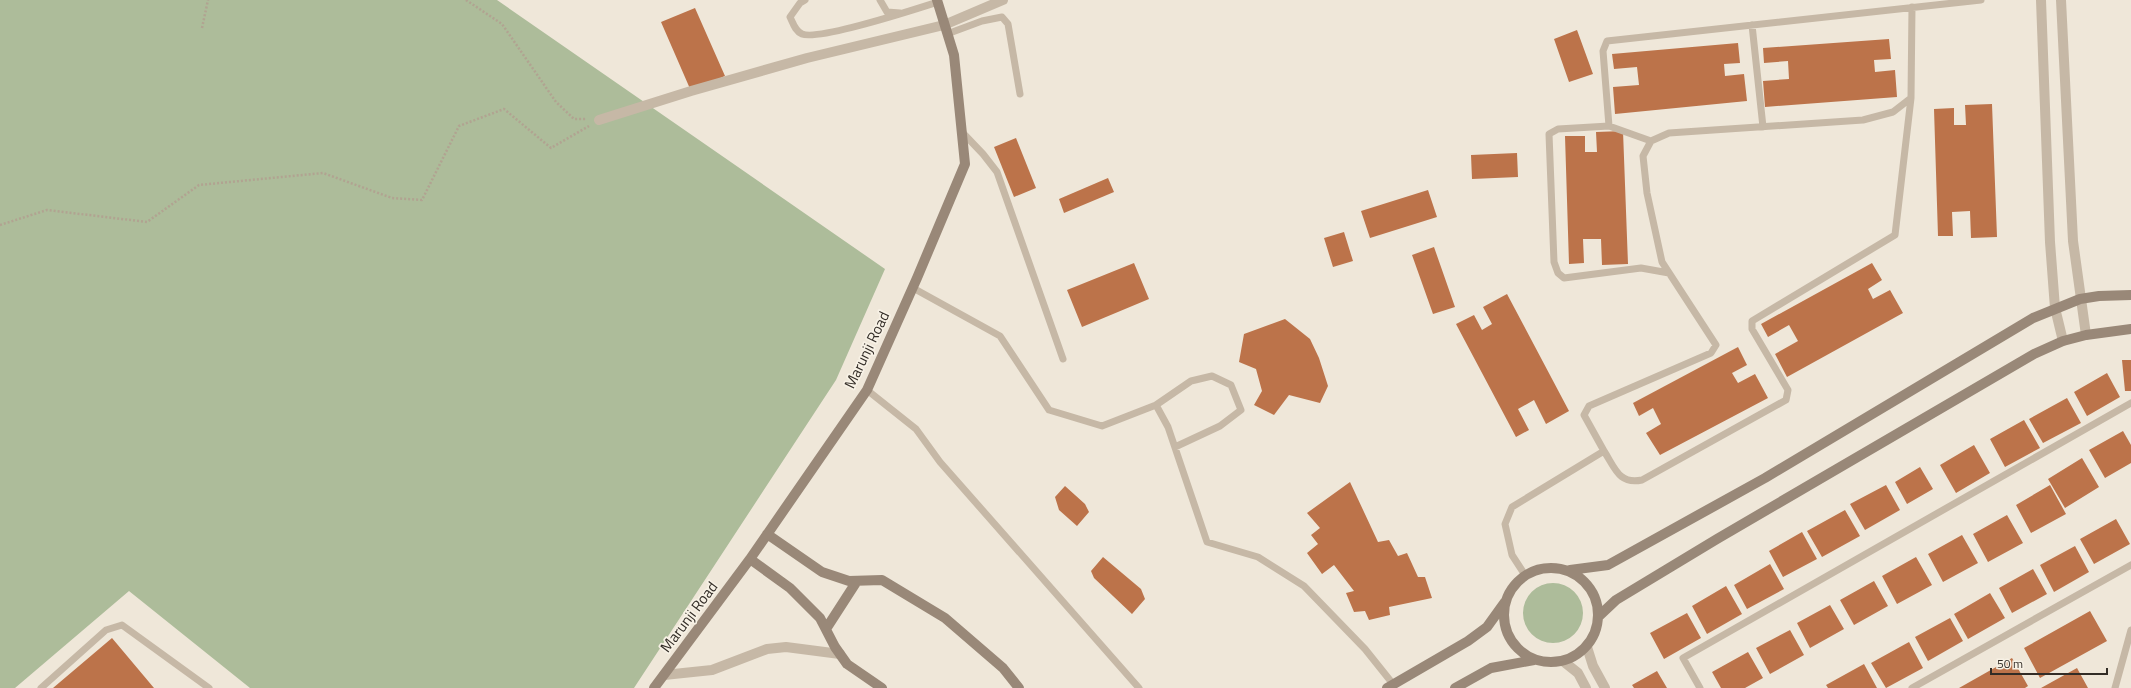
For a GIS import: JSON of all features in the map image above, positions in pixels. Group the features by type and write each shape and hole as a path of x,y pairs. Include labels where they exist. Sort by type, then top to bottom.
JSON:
{"street":[{"path":"599,120 691,91 799,60 946,29 1003,0"},
{"path":"2041,0 2050,242 2055,308 2063,341"},
{"path":"2061,0 2073,241 2086,335"},
{"name":"Marunji Road","path":"654,688 768,534 867,390 913,288 965,164 954,55 937,1"},
{"path":"1390,686 1468,641 1487,627 1505,602 1514,584 1530,572 1550,567 1570,570 1608,565 1764,478 2013,328 2055,308 2080,299 2099,296 2131,295"},
{"path":"1599,616 1616,600 1717,539 2034,354 2063,341 2086,335 2131,329"},
{"path":"768,534 822,572 849,580 882,580 945,618 1003,668 1019,688"},
{"path":"750,559 790,588 820,618 847,664 882,688"},
{"path":"1455,688 1491,668 1534,660 1552,663 1563,661 1578,656 1587,647 1595,634 1599,616 1596,598 1585,582 1570,570"},
{"path":"826,629 857,581"},
{"path":"1505,602 1504,626 1508,635 1515,646 1534,660"},
{"path":"664,675 712,670 767,649 786,647 840,654"},
{"path":"1587,647 1593,666 1605,688"},
{"path":"1563,661 1578,673 1586,688"}],"lane":[{"path":"805,0 800,3 790,16 794,27 802,34 815,35 902,13 937,1"},
{"path":"880,0 887,12 902,13"},
{"path":"1609,126 1603,51 1607,41 1981,0"},
{"path":"1911,98 1893,112 1863,120 1669,133 1650,141 1643,156 1647,193 1662,262 1716,345 1712,352 1589,406 1584,415 1604,451 1622,478 1632,482 1642,480 1786,400 1788,390 1752,329 1752,321 1895,235 1911,98 1912,8"},
{"path":"946,29 1002,17 1008,24 1020,94"},
{"path":"1752,25 1763,127"},
{"path":"1650,141 1609,126 1558,129 1549,134 1554,262 1558,273 1564,278 1642,268 1669,273"},
{"path":"962,132 983,154 997,172 1063,359"},
{"path":"913,288 1000,336 1049,410 1102,426 1156,405 1191,381 1212,376 1231,385 1241,410 1220,426 1175,447"},
{"path":"867,390 916,429 940,462 1139,688"},
{"path":"1700,688 1683,658 2131,403"},
{"path":"1156,405 1168,427 1207,542 1258,557 1304,586 1365,649 1390,686"},
{"path":"1525,575 1512,555 1505,524 1512,508 1604,451"},
{"path":"1912,688 2131,565"},
{"path":"41,688 106,630 122,625 209,688"},
{"path":"2115,688 2131,630"}],"path":[{"path":"202,28 208,0"},
{"path":"466,0 502,24 556,102 574,118 599,120"},
{"path":"0,225 47,210 148,222 199,185 324,173 392,198 422,200 459,126 504,109 551,148 599,120"}],"green space":[{"path":"0,0 497,0 885,269 836,380 634,688 250,688 129,591 15,688 0,688"},
{"path":"1553,583 1570,588 1578,596 1583,613 1578,630 1570,638 1553,643 1536,638 1528,630 1523,613 1528,596 1536,588"}],"building":[{"path":"695,8 725,76 691,91 661,22"},
{"path":"1577,30 1593,74 1569,82 1554,39"},
{"path":"1889,39 1891,59 1874,60 1875,72 1895,70 1897,97 1765,107 1763,81 1789,79 1788,61 1764,63 1763,48"},
{"path":"1738,43 1740,63 1724,64 1725,76 1744,74 1747,101 1615,114 1613,87 1639,85 1637,67 1614,69 1612,54"},
{"path":"1992,104 1997,237 1971,238 1970,211 1952,212 1953,236 1938,236 1934,109 1954,108 1954,125 1966,125 1965,105"},
{"path":"1623,131 1628,264 1602,265 1601,239 1583,239 1584,263 1569,264 1565,136 1585,136 1585,152 1597,152 1596,132"},
{"path":"1016,138 1036,188 1014,197 994,147"},
{"path":"1517,153 1518,177 1472,179 1471,155"},
{"path":"1108,178 1114,192 1064,213 1059,199"},
{"path":"1428,190 1437,217 1370,238 1361,211"},
{"path":"1344,232 1353,261 1333,267 1324,238"},
{"path":"1434,247 1455,307 1433,314 1412,255"},
{"path":"1134,263 1149,299 1082,327 1067,290"},
{"path":"1872,263 1882,280 1868,289 1873,299 1890,290 1903,313 1787,377 1775,354 1798,341 1789,325 1768,337 1761,324"},
{"path":"1507,294 1569,411 1546,424 1534,400 1518,409 1529,430 1516,437 1456,324 1474,315 1482,330 1492,324 1483,307"},
{"path":"1285,319 1310,339 1319,358 1328,386 1320,403 1289,395 1274,415 1254,405 1262,391 1256,369 1239,362 1244,334"},
{"path":"1738,347 1747,365 1732,373 1738,383 1755,374 1768,398 1660,455 1646,433 1661,424 1653,408 1639,416 1633,403"},
{"path":"2122,360 2131,360 2131,391 2125,391"},
{"path":"2107,373 2120,397 2087,416 2074,392"},
{"path":"2067,398 2081,423 2043,443 2029,419"},
{"path":"2024,420 2040,448 2005,467 1990,439"},
{"path":"2123,431 2131,445 2131,463 2105,478 2089,450"},
{"path":"1974,445 1990,473 1956,493 1940,465"},
{"path":"2082,458 2099,487 2065,508 2048,479"},
{"path":"1920,467 1933,489 1907,504 1895,482"},
{"path":"1350,482 1378,542 1389,540 1398,556 1407,553 1418,577 1425,577 1432,598 1389,607 1390,615 1369,620 1365,611 1354,612 1346,593 1354,591 1334,565 1322,574 1307,553 1318,544 1311,535 1320,528 1307,513"},
{"path":"1886,485 1900,510 1865,530 1850,504"},
{"path":"2050,485 2066,514 2031,533 2016,505"},
{"path":"1065,486 1085,504 1089,512 1077,526 1059,510 1055,497"},
{"path":"1845,510 1860,536 1822,557 1807,531"},
{"path":"2007,515 2023,543 1988,562 1973,534"},
{"path":"2116,519 2130,544 2094,564 2080,539"},
{"path":"1802,532 1817,559 1783,577 1769,551"},
{"path":"1962,535 1978,563 1943,582 1928,554"},
{"path":"2075,546 2089,572 2054,592 2040,565"},
{"path":"1103,557 1141,589 1145,599 1132,614 1094,578 1091,571"},
{"path":"1916,557 1932,585 1897,604 1882,576"},
{"path":"1770,564 1784,589 1747,609 1734,585"},
{"path":"2033,569 2047,594 2012,613 1999,588"},
{"path":"1874,581 1888,606 1854,625 1840,600"},
{"path":"1726,586 1742,614 1707,634 1692,606"},
{"path":"1990,593 2005,618 1968,639 1954,614"},
{"path":"1830,605 1844,629 1810,648 1797,623"},
{"path":"2090,611 2107,641 2040,678 2024,648"},
{"path":"1687,613 1701,638 1664,659 1650,633"},
{"path":"1950,618 1963,641 1928,661 1915,637"},
{"path":"1790,630 1804,655 1770,674 1756,648"},
{"path":"112,638 154,688 53,688"},
{"path":"1909,642 1923,668 1886,688 1871,663"},
{"path":"1748,652 1763,678 1745,688 1721,688 1712,672"},
{"path":"2012,658 2028,686 2025,688 1959,688"},
{"path":"1864,664 1877,688 1828,688 1826,685"},
{"path":"2077,668 2088,688 2041,688"},
{"path":"1657,671 1667,688 1634,688 1632,685"}]}
